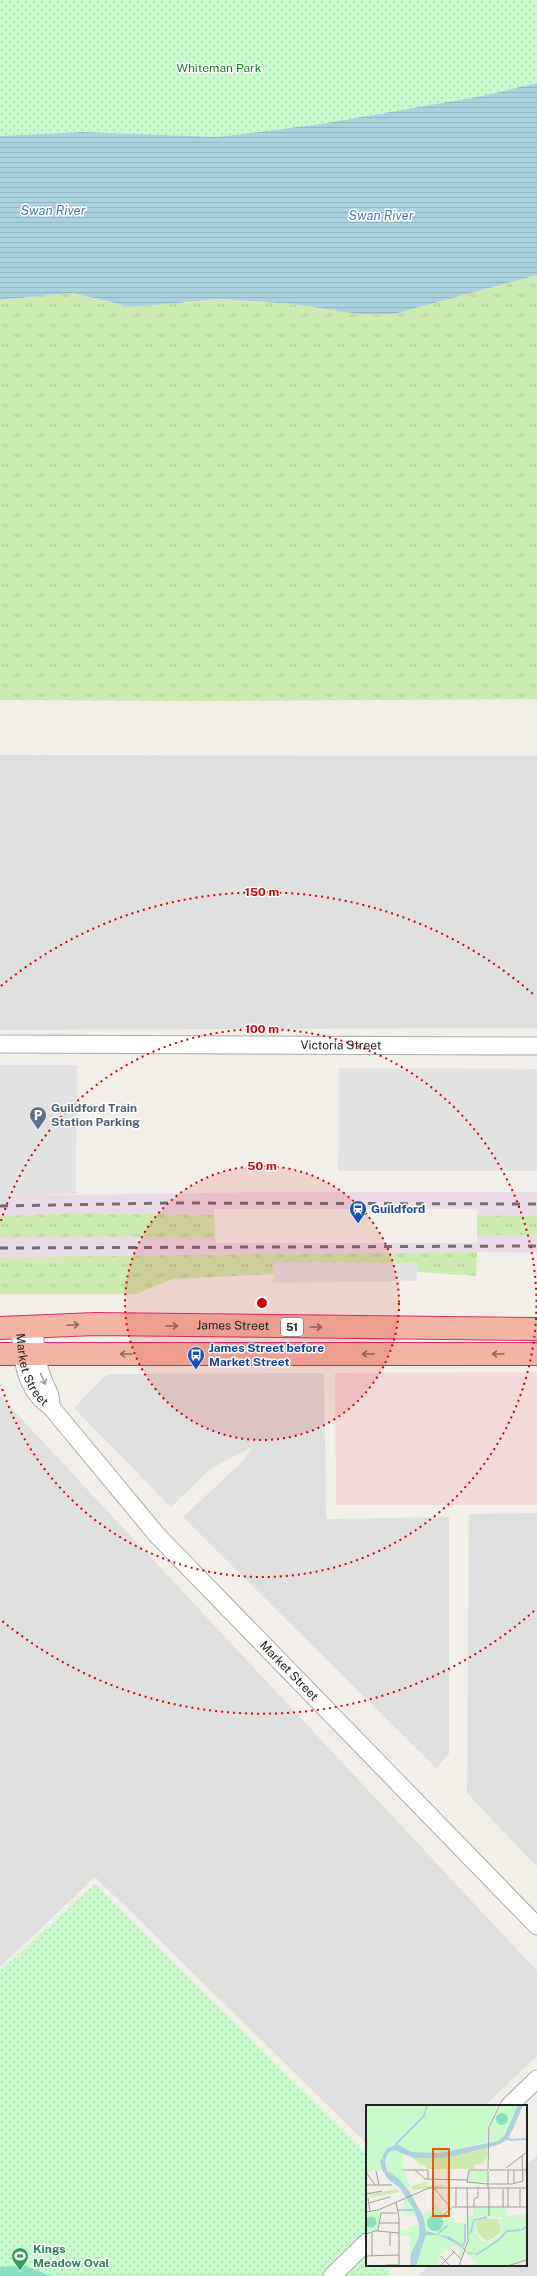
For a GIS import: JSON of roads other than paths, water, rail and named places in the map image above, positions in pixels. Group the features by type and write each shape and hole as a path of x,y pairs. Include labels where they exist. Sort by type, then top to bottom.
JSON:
{"highway":[{"name":"James Street","path":"18,1328 94,1324 133,1326 535,1330"},
{"path":"133,1326 139,1339 151,1346 200,1346 253,1354"},
{"name":"51","path":"0,1354 537,1354"}],"street":[{"name":"Victoria Street","path":"0,1044 537,1046"},
{"name":"Market Street","path":"18,1328 28,1353 50,1394 50,1407 157,1535 537,1926"},
{"path":"510,2105 537,2079"},
{"path":"332,2276 366,2243"}],"water":[{"name":"Swan River","path":"537,83 537,275 394,314 359,314 293,304 219,299 133,307 72,293 0,300 0,136 83,132 218,137 321,124 482,96"}],"railway":[{"path":"0,1206 170,1203 537,1204"},
{"path":"0,1248 537,1246"}],"place":[{"name":"Guildford Train Station Parking","path":"38,1130"},
{"name":"Guildford","path":"358,1224"},
{"name":"James Street before Market Street","path":"196,1370"},
{"name":"Kings Meadow Oval","path":"20,2271"}],"park label":[{"name":"Whiteman Park","path":"219,68"}]}
